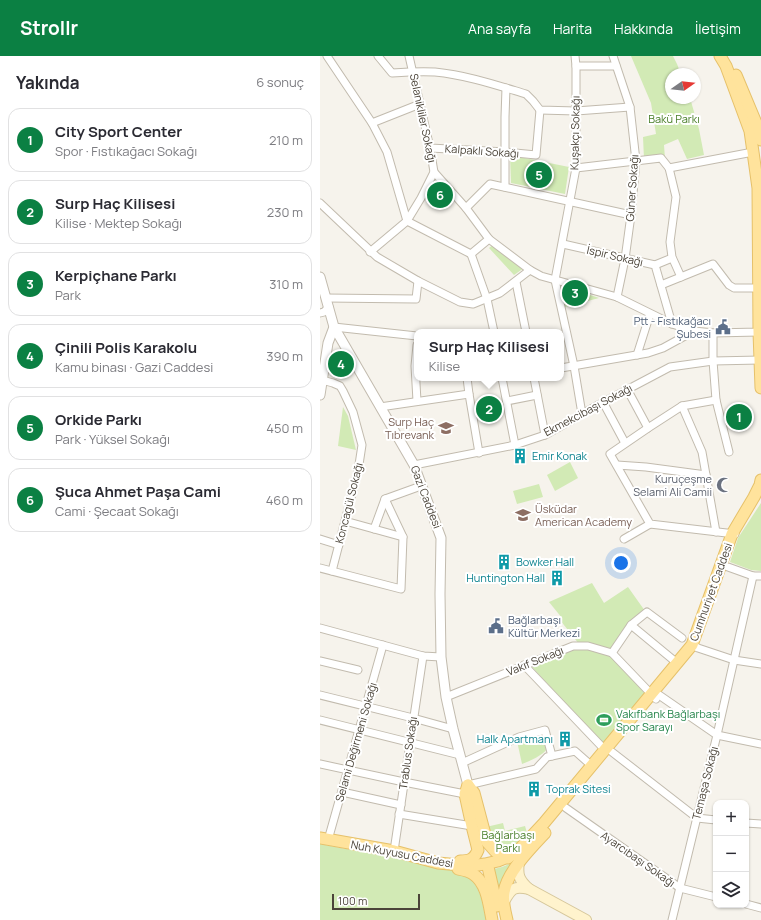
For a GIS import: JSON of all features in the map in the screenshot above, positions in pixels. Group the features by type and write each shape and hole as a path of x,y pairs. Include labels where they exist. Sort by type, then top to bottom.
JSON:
{"main road":[{"path":"720,56 726,66 750,131 754,152 758,188 761,388"},
{"path":"727,56 760,133"},
{"name":"Cumhuriyet Caddesi","path":"656,696 678,663 695,647 734,534 760,485 761,480"},
{"name":"Cumhuriyet Caddesi","path":"507,920 503,893 505,885 519,862 566,808 608,751 656,696 695,647 728,567 734,534 761,498"},
{"name":"Cumhuriyet Caddesi","path":"508,858 515,854 544,823 592,766 608,751"},
{"path":"438,863 468,861 475,856 478,850 472,826 466,789"},
{"path":"466,789 474,793 487,842 501,856 508,858"},
{"path":"466,789 487,862 500,920"},
{"name":"Nuh Kuyusu Caddesi","path":"324,839 394,851 438,863 472,866 508,858"},
{"path":"519,862 518,871 522,883 528,889"},
{"path":"438,863 469,872 479,878 484,888 492,920"},
{"path":"504,903 509,893 513,889 520,887 528,889 586,920"}],"street":[{"path":"327,56 372,123 387,152 407,221 471,254 487,299 493,329"},
{"path":"378,56 392,73 413,71 463,76 526,94 540,110 576,111 630,107"},
{"name":"Selanikliler Sokağı","path":"370,252 407,221 434,172 409,56"},
{"name":"Kuşakçı Sokağı","path":"555,280 576,168 575,56"},
{"name":"Güner Sokağı","path":"613,56 630,107 636,161 625,259 617,297"},
{"path":"576,66 616,66"},
{"path":"505,187 506,88"},
{"path":"372,123 420,104"},
{"name":"Kalpaklı Sokağı","path":"430,148 536,155 540,110"},
{"path":"669,168 754,152"},
{"path":"576,168 661,158 669,168 676,197 670,242 672,258 681,277"},
{"path":"434,172 466,208 489,239 530,270 541,276 617,297 672,324 694,331 713,333 760,332"},
{"path":"466,208 490,184 631,215"},
{"path":"320,203 377,257 418,281 460,302 473,304 487,299 500,293 530,270"},
{"path":"471,254 489,239"},
{"name":"İspir Sokağı","path":"562,244 655,265 672,324"},
{"path":"655,265 672,258"},
{"path":"661,285 713,264 729,285 734,288 759,288"},
{"name":"Gazi Caddesi","path":"320,277 334,327 414,466 441,538 441,657 446,696 461,759 466,789"},
{"path":"555,280 574,366 582,414"},
{"path":"320,313 324,312 327,303 416,299 418,281"},
{"path":"516,282 525,329"},
{"path":"637,355 650,314"},
{"path":"320,395 324,344 334,327 414,336"},
{"path":"564,368 648,353 663,348 694,331"},
{"path":"713,333 713,361 716,400 729,452"},
{"name":"Ekmekcibaşı Sokağı","path":"414,466 515,445 545,434 670,367 713,361 760,360"},
{"name":"Koncagül Sokağı","path":"322,380 340,386 353,412 362,444 358,471 332,571"},
{"path":"416,381 417,401"},
{"path":"467,381 479,453"},
{"path":"503,381 515,445"},
{"path":"535,381 545,434"},
{"path":"627,389 648,428"},
{"path":"380,406 469,394"},
{"path":"506,401 538,395"},
{"path":"650,524 610,454 682,406 716,400"},
{"path":"603,402 625,444"},
{"path":"682,406 702,452 716,532"},
{"path":"617,465 646,467 706,475"},
{"path":"385,499 421,486"},
{"path":"374,529 385,499"},
{"path":"320,568 401,589 403,537 385,499"},
{"path":"345,521 403,537"},
{"path":"624,539 650,524 734,534"},
{"path":"320,539 339,545"},
{"path":"728,567 753,576 761,576"},
{"name":"Temaşa Sokağı","path":"672,920 717,735 753,576"},
{"path":"612,653 631,625 647,612 682,638"},
{"path":"631,625 678,663"},
{"path":"320,628 423,656 441,657"},
{"name":"Selami Değirmeni Sokağı","path":"324,839 342,792 383,645"},
{"name":"Vakıf Sokağı","path":"446,696 573,646 588,646 612,653 656,696 717,735"},
{"path":"695,647 734,660 761,664"},
{"name":"Trablus Sokağı","path":"394,851 423,656"},
{"path":"320,661 358,670"},
{"path":"524,665 608,751 697,818 713,820"},
{"path":"320,695 453,728"},
{"path":"320,720 410,743 461,759 519,737 546,730 552,756"},
{"path":"717,735 761,744"},
{"path":"320,764 404,782 466,789 536,769 547,757 575,751 592,766"},
{"path":"342,792 401,805"},
{"name":"Ayarcıbaşı Sokağı","path":"566,808 680,888 713,896"},
{"path":"399,814 472,826"},
{"path":"749,823 761,824"},
{"path":"749,905 761,908"}],"green space":[{"name":"Bakü Parkı","path":"631,56 673,56 679,68 665,68 665,104 692,104 699,129 704,155 687,159 678,139 664,145 665,159 644,159 643,137 656,134 651,103"},
{"path":"510,155 569,167 565,194 511,183"},
{"path":"494,244 524,268 514,275 489,248"},
{"path":"563,287 573,289 599,298 565,307"},
{"path":"343,407 348,416 356,450 338,446"},
{"path":"570,462 578,478 555,491 547,475"},
{"path":"539,484 543,497 517,504 513,491"},
{"path":"761,503 761,571 751,570 730,562 738,538"},
{"path":"592,583 604,603 628,587 645,611 612,652 579,644 560,620 562,618 549,602"},
{"name":"Vakıfbank Bağlarbaşı Spor Sarayı","path":"574,648 588,648 610,655 649,694 605,746 532,667"},
{"path":"542,735 544,737 547,749 539,756 522,764 517,741"},
{"name":"Bağlarbaşı Parkı","path":"503,823 505,831 525,826 528,836 515,851 503,854 492,844 486,827"},
{"path":"320,844 464,872 474,880 477,886 482,900 486,920 320,920"},
{"path":"514,862 504,877 498,895 490,870"}],"place":[{"name":"Orkide Parkı","path":"539,175"},
{"name":"Şuca Ahmet Paşa Cami","path":"440,195"},
{"name":"Kerpiçhane Parkı","path":"575,293"},
{"name":"Ptt - Fıstıkağacı Şubesi","path":"723,327"},
{"name":"Çinili Polis Karakolu","path":"341,364"},
{"name":"Surp Haç Kilisesi","path":"489,409"},
{"name":"City Sport Center","path":"739,417"},
{"name":"Surp Haç Tıbrevank","path":"446,428"},
{"name":"Emir Konak","path":"520,456"},
{"name":"Kuruçeşme Selami Ali Camii","path":"724,485"},
{"name":"Üsküdar American Academy","path":"523,515"},
{"name":"Bowker Hall","path":"504,562"},
{"name":"Huntington Hall","path":"557,578"},
{"name":"Bağlarbaşı Kültür Merkezi","path":"496,626"},
{"name":"Vakıfbank Bağlarbaşı Spor Sarayı","path":"604,720"},
{"name":"Halk Apartmanı","path":"565,739"},
{"name":"Toprak Sitesi","path":"534,789"}]}
